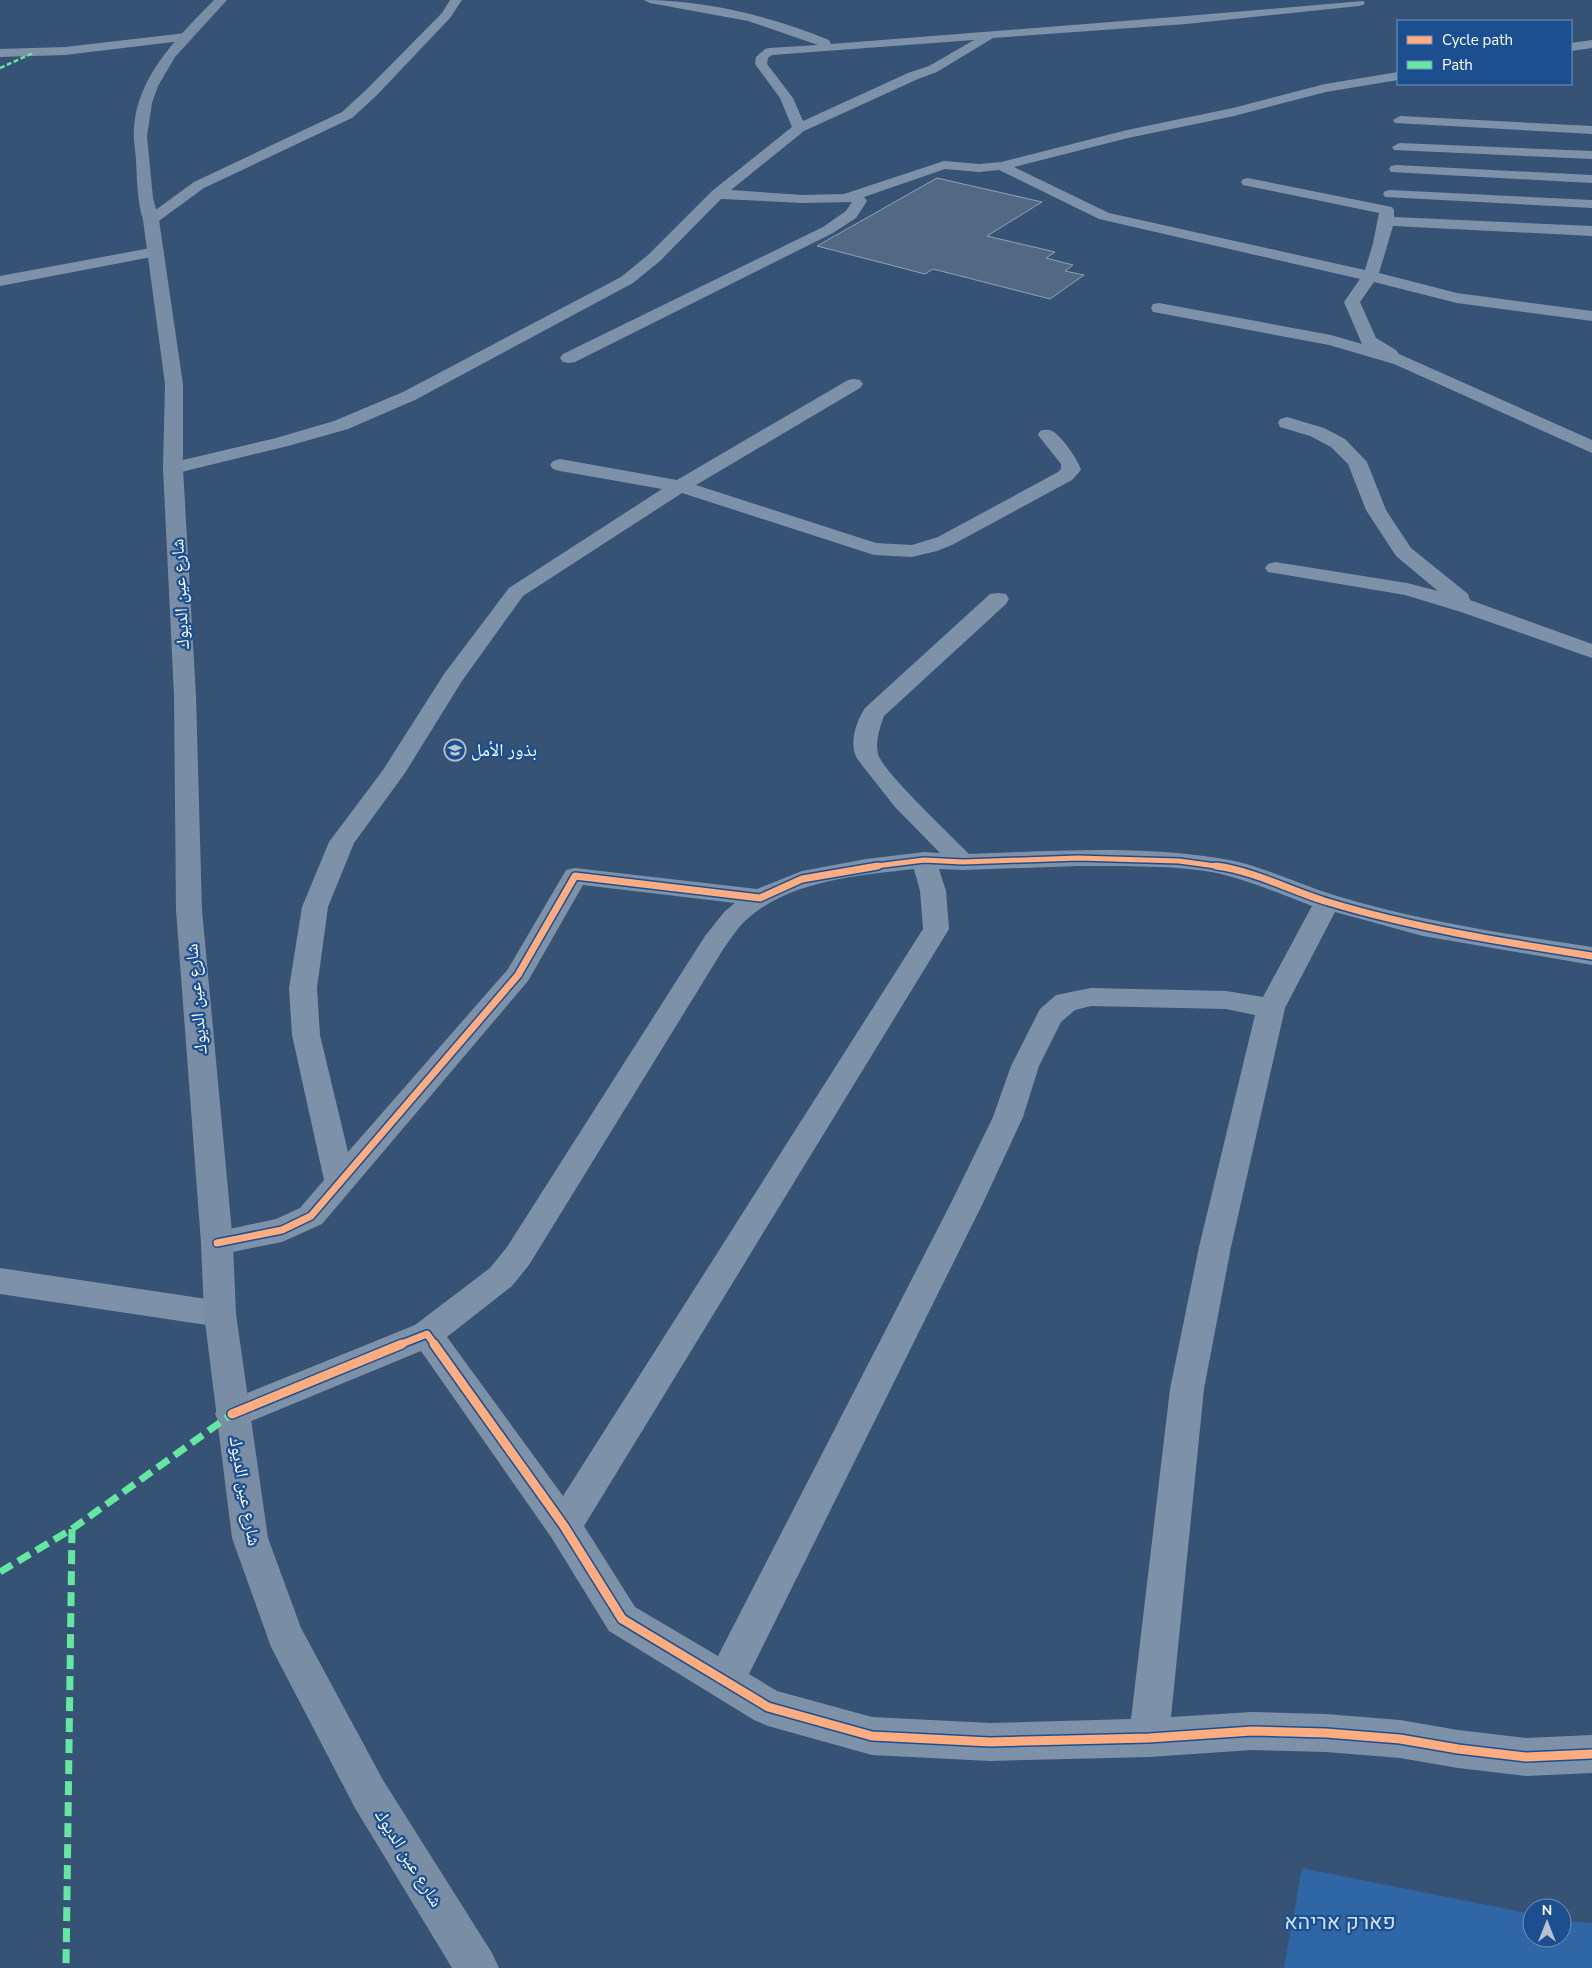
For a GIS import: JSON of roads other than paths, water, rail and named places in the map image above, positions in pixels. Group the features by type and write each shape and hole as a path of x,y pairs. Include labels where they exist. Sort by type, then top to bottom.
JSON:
{"main road":[{"name":"شارع عين الديوك","path":"221,0 172,52 151,84 141,123 145,204 151,220 174,384 173,468 185,696 189,910 217,1243 220,1314 232,1414 250,1538 284,1635 369,1794 476,1968"}],"street":[{"path":"151,220 200,185 347,115 372,92 446,15 456,0"},
{"path":"650,0 694,7 778,26 822,41 828,46"},
{"path":"694,7 706,0"},
{"path":"799,128 786,98 761,64 762,57 769,52 1186,20 1359,3"},
{"path":"173,468 281,442 341,425 409,396 626,280 654,258 717,194 799,128 913,76 933,69 992,34"},
{"path":"0,53 66,51 186,37"},
{"path":"1572,47 1592,44"},
{"path":"717,194 802,199 845,198 944,165 979,168 1001,166 1127,134 1234,112 1325,88 1397,76"},
{"path":"1401,94 1399,148 1387,216 1370,276 1356,293 1352,302 1369,341 1400,360 1592,447"},
{"path":"1400,120 1592,130"},
{"path":"1399,148 1592,155"},
{"path":"1001,166 1104,216 1370,276 1457,298 1592,316"},
{"path":"1396,169 1592,179"},
{"path":"1248,182 1387,216 1592,231"},
{"path":"1390,194 1592,204"},
{"path":"569,358 828,230 857,210 860,201 854,195"},
{"path":"0,282 156,252"},
{"path":"1159,308 1331,340 1400,360"},
{"path":"340,1182 306,1035 303,988 314,908 342,842 393,774 452,679 516,592 680,486 854,384"},
{"path":"1287,423 1317,432 1338,443 1357,462 1376,510 1403,552 1469,607"},
{"path":"560,465 680,486 874,549 912,551 945,541 1065,476 1071,470 1070,463 1047,435"},
{"path":"1275,568 1407,589 1469,607 1592,651"},
{"path":"963,862 904,802 880,774 866,755 866,734 873,713 998,599"},
{"path":"232,1414 427,1334 501,1277 518,1256 714,942 734,917 760,898 802,879 866,867 924,860 963,862 1078,858 1179,861 1220,866 1260,877 1327,902 1424,927 1592,956"},
{"path":"564,1526 936,929 933,891 924,860"},
{"path":"217,1243 282,1230 311,1216 518,975 575,876 760,898"},
{"path":"1149,1738 1187,1389 1215,1247 1270,1008 1327,902"},
{"path":"725,1681 967,1203 1008,1117 1025,1066 1050,1016 1066,1002 1091,997 1226,1000 1270,1008"},
{"path":"0,1281 220,1314"},
{"path":"427,1334 564,1526 622,1619 768,1707 872,1736 990,1742 1149,1738 1252,1731 1317,1733 1400,1739 1458,1749 1526,1757 1592,1754"}],"place":[{"name":"بذور الأمل","path":"455,750"}],"park label":[{"name":"פארק אריהא","path":"1340,1922"}]}
